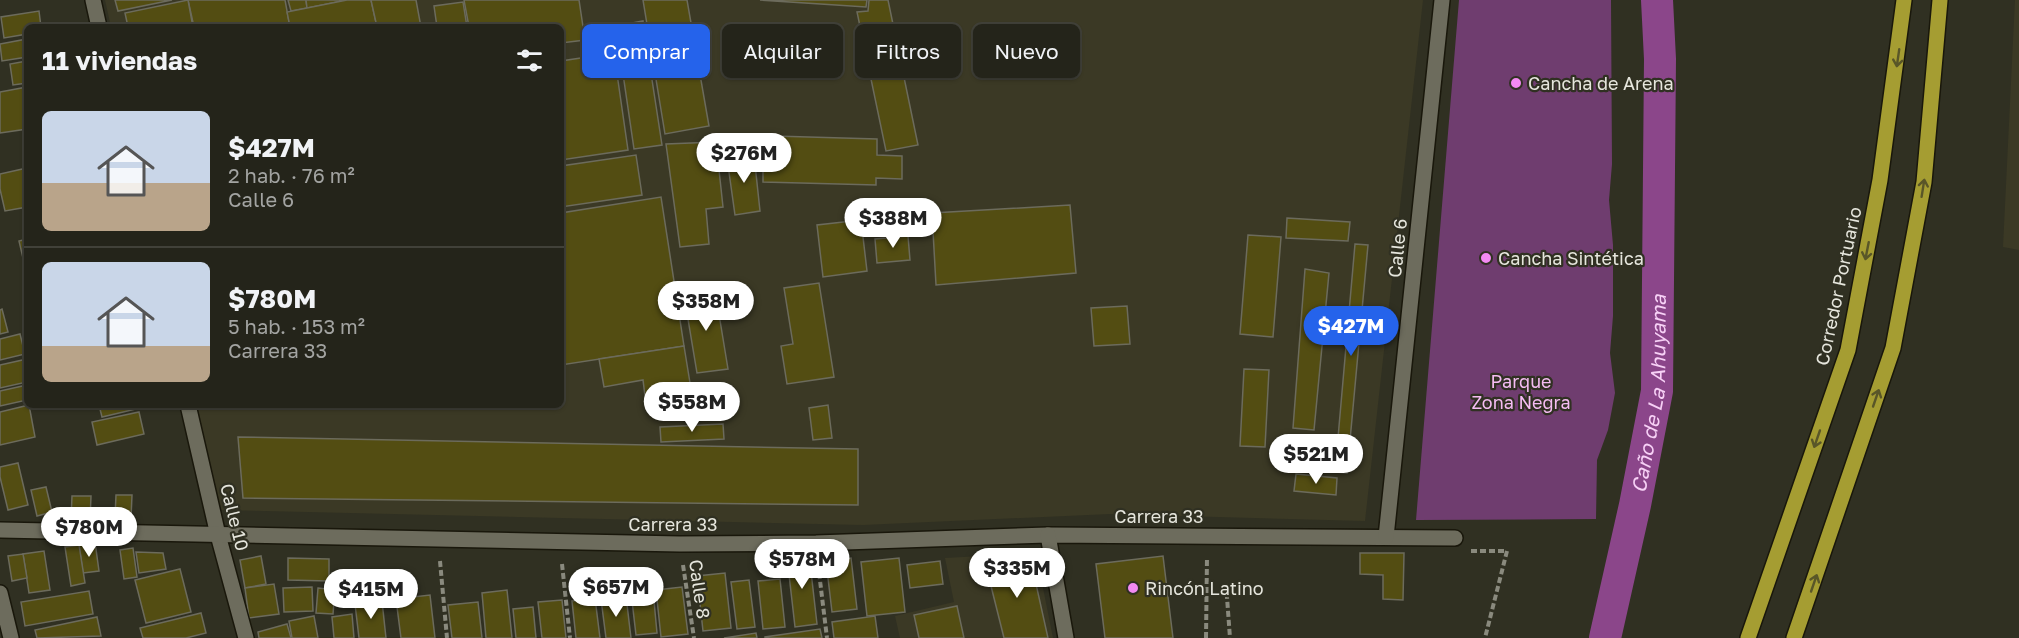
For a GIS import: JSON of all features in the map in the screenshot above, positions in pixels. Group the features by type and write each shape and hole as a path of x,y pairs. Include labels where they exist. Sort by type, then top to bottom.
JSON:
{"main road":[{"name":"Corredor Portuario","path":"1748,638 1848,350 1880,180 1904,0"},
{"path":"1794,638 1893,348 1924,182 1940,0"}],"street":[{"path":"93,0 98,24"},
{"name":"Calle 6","path":"1386,537 1442,0"},
{"name":"Calle 10","path":"189,408 218,535 246,638"},
{"name":"Carrera 33","path":"0,530 680,544 816,543 1048,535 1455,538"},
{"path":"1048,535 1066,638"},
{"path":"0,593 11,638"}],"path":[{"path":"438,539 447,638"},
{"path":"560,542 570,638"},
{"path":"816,543 827,638"},
{"name":"Calle 8","path":"680,544 694,638"},
{"path":"1206,638 1207,550"},
{"path":"1226,584 1230,638"}],"shaded area":[{"path":"105,0 1423,0 1365,521 1110,514 863,525 220,510 198,408 564,408 564,24 110,24"},
{"path":"2015,0 2019,0 2019,250 2003,247"},
{"path":"1036,553 1053,638 900,638 895,616 954,602 945,558"}],"green space":[{"name":"Parque Zona Negra","path":"1459,0 1611,0 1612,164 1609,200 1613,245 1613,316 1610,353 1615,393 1608,430 1597,460 1596,519 1416,520"}],"building":[{"path":"115,0 172,0 118,11"},
{"path":"188,0 285,0 289,24 193,24"},
{"path":"188,0 192,24 127,24 125,13"},
{"path":"288,0 306,0 307,8 291,11"},
{"path":"306,0 347,0 307,8"},
{"path":"347,0 371,0 376,24 289,24 287,12"},
{"path":"371,0 416,0 420,24 376,24"},
{"path":"464,0 579,0 583,24 582,40 564,43 564,24 468,24"},
{"path":"643,0 687,0 691,24 647,24"},
{"path":"760,0 867,0 866,7"},
{"path":"869,0 888,0 893,24 860,24 857,12 868,11"},
{"path":"463,2 467,24 437,24 434,6"},
{"path":"39,11 41,24 24,24 24,35 4,38 1,17"},
{"path":"643,21 643,24 627,24"},
{"path":"24,40 24,57 2,61 0,44"},
{"path":"582,58 582,78 618,78 628,150 564,160 564,61"},
{"path":"24,62 24,83 13,85 10,64"},
{"path":"624,78 652,78 662,145 634,149"},
{"path":"656,78 701,78 709,126 665,134"},
{"path":"871,78 904,78 918,145 886,151"},
{"path":"24,88 24,129 0,133 0,92"},
{"path":"774,136 877,139 877,155 902,156 902,179 876,178 876,185 763,182 763,160 774,160"},
{"path":"716,142 723,207 706,209 709,244 680,247 666,144"},
{"path":"636,155 642,195 564,207 564,166"},
{"path":"754,155 760,211 735,215 727,158"},
{"path":"24,169 24,208 5,211 0,189 0,174"},
{"path":"661,197 684,346 564,365 564,213"},
{"path":"1070,205 1076,273 936,285 932,213"},
{"path":"1287,218 1350,222 1348,241 1286,238"},
{"path":"861,220 867,271 823,277 817,225"},
{"path":"1248,235 1281,237 1273,337 1240,334"},
{"path":"908,236 910,260 877,263 875,239"},
{"path":"24,240 24,258 23,258 19,241"},
{"path":"1355,244 1368,245 1347,473 1335,472"},
{"path":"1305,269 1329,273 1314,430 1293,428"},
{"path":"819,283 834,377 787,384 781,346 793,344 784,288"},
{"path":"715,290 728,369 697,373 684,295"},
{"path":"1127,306 1130,344 1094,346 1091,308"},
{"path":"2,309 8,332 0,334 0,310"},
{"path":"20,334 24,354 0,360 0,339"},
{"path":"684,346 691,389 645,396 643,380 604,387 599,359"},
{"path":"24,360 24,383 0,388 0,365"},
{"path":"1244,369 1269,370 1265,447 1240,446"},
{"path":"24,386 24,401 0,406 0,391"},
{"path":"828,405 832,438 813,440 809,408"},
{"path":"24,406 30,408 35,437 0,445 0,412"},
{"path":"100,408 136,408 136,409 102,417"},
{"path":"139,412 144,434 97,445 92,422"},
{"path":"723,424 724,439 661,442 660,427"},
{"path":"238,437 858,449 858,505 243,498"},
{"path":"18,463 28,505 8,510 0,477 0,467"},
{"path":"1296,474 1337,478 1336,495 1294,491"},
{"path":"46,487 52,512 37,516 31,490"},
{"path":"116,495 132,495 131,518 115,517"},
{"path":"72,496 91,496 90,521 71,520"},
{"path":"95,542 99,571 83,573 79,545"},
{"path":"79,545 85,583 71,586 65,547"},
{"path":"133,548 137,577 124,579 120,550"},
{"path":"44,551 50,590 29,593 23,554"},
{"path":"136,552 163,553 166,569 139,573"},
{"path":"1360,553 1404,553 1403,600 1383,599 1383,575 1360,574"},
{"path":"23,554 27,578 12,581 8,556"},
{"path":"809,554 817,624 795,627 787,557"},
{"path":"261,556 266,584 245,588 240,560"},
{"name":"Rincón Latino","path":"1163,556 1173,638 1105,638 1096,564"},
{"path":"1030,557 1048,638 1004,638 986,566"},
{"path":"288,558 329,559 329,581 288,580"},
{"path":"851,558 857,609 832,612 826,561"},
{"path":"899,558 905,612 867,616 861,562"},
{"path":"940,561 943,584 910,588 907,565"},
{"path":"180,569 191,612 146,623 135,580"},
{"path":"725,573 731,628 703,631 697,576"},
{"path":"780,579 785,627 763,629 758,581"},
{"path":"749,580 755,627 737,629 731,582"},
{"path":"274,584 279,614 249,618 245,588"},
{"path":"312,587 313,611 284,612 283,588"},
{"path":"682,587 688,634 661,637 656,590"},
{"path":"318,588 335,590 333,614 316,613"},
{"path":"507,590 512,638 486,638 482,593"},
{"path":"653,590 657,633 636,635 631,592"},
{"path":"89,591 93,614 25,626 21,602"},
{"path":"430,595 435,638 401,638 396,599"},
{"path":"626,596 631,638 606,638 601,599"},
{"path":"595,598 600,638 576,638 572,601"},
{"path":"562,600 566,638 542,638 538,602"},
{"path":"382,601 386,638 359,638 355,604"},
{"path":"478,602 482,638 452,638 448,605"},
{"path":"957,606 964,638 919,638 914,615"},
{"path":"533,607 536,638 516,638 513,609"},
{"path":"201,613 206,633 186,638 143,638 140,628"},
{"path":"352,614 354,638 334,638 332,617"},
{"path":"314,616 318,638 292,638 289,621"},
{"path":"875,616 878,638 834,638 832,622"},
{"path":"97,617 101,636 37,638 35,630"},
{"path":"287,624 291,638 259,638 258,632"},
{"path":"820,629 822,638 765,638 765,637"},
{"path":"756,633 757,638 724,638"}],"waterway":[{"name":"Caño de La Ahuyama","path":"1605,638 1635,505 1657,391 1660,59 1657,0"}],"place":[{"name":"Cancha de Arena","path":"1516,83"},
{"name":"Cancha Sintética","path":"1486,258"},
{"name":"Rincón Latino","path":"1133,588"}]}
